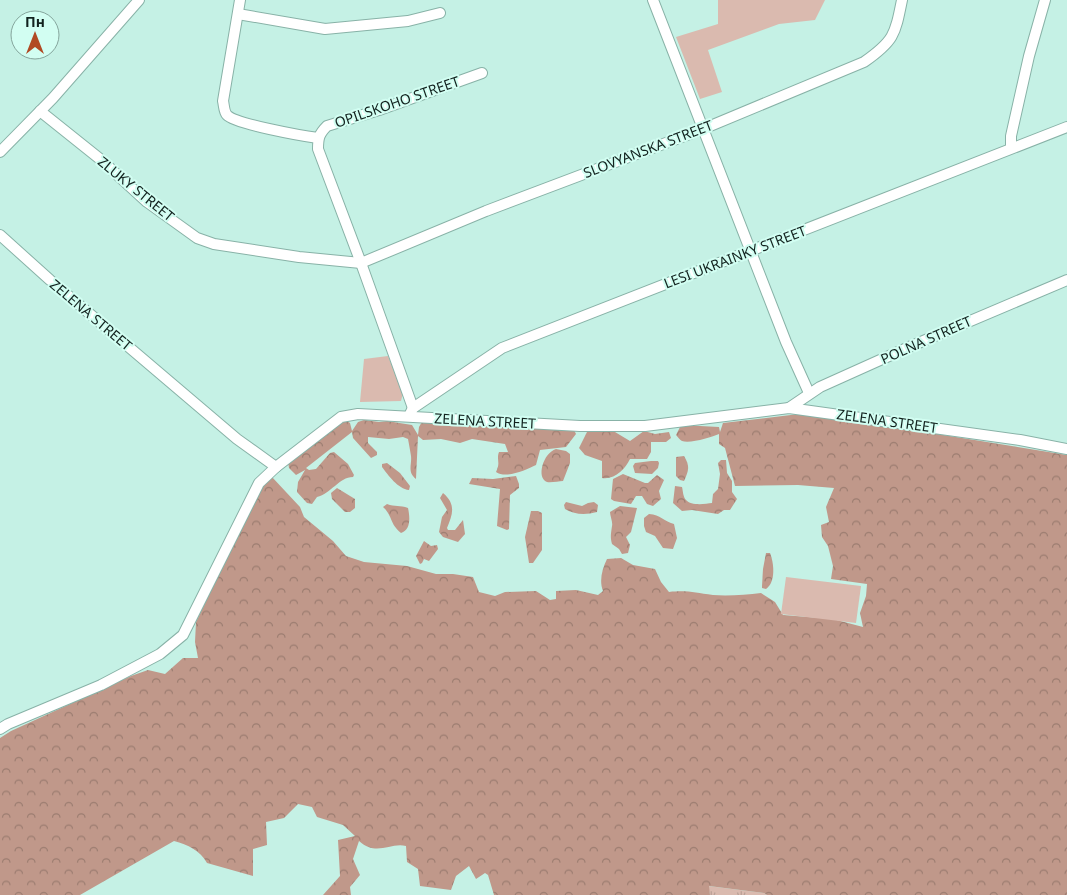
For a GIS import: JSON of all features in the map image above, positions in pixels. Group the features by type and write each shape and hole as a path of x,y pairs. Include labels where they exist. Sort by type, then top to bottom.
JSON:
{"street":[{"path":"240,0 223,101 224,109 228,116 237,120 318,138 318,149 361,263 411,412"},
{"path":"653,0 786,342 809,393"},
{"name":"SLOVYANSKA STREET","path":"361,263 486,211 703,129 864,62 891,40 896,28 902,0"},
{"path":"1010,148 1010,136 1027,65 1046,0"},
{"path":"0,152 40,111 134,1"},
{"path":"238,14 325,29 408,21 440,13"},
{"name":"OPILSKOHO STREET","path":"318,138 320,132 327,126 379,110 482,73"},
{"name":"ZLUKY STREET","path":"40,111 100,159 147,202 197,238 214,244 299,257 361,263"},
{"name":"LESI UKRAINKY STREET","path":"411,412 502,348 1067,127"},
{"name":"ZELENA STREET","path":"0,234 50,280 236,439 276,467 341,417 358,414 411,412 580,426 645,426 788,408 1020,440 1067,449"},
{"name":"POLNA STREET","path":"788,408 809,393 909,347 1067,280"},
{"path":"0,729 101,685 160,654 183,635 259,483 276,467"}],"green space":[{"path":"718,0 825,0 815,20 779,24 708,50 722,92 700,99 676,37 718,24"},
{"path":"388,356 403,393 401,401 360,402 364,359"},
{"path":"799,414 1067,455 1067,895 767,895 764,893 709,886 710,895 494,895 488,875 485,873 476,879 469,866 456,876 451,890 420,886 418,869 407,862 406,846 400,845 378,849 366,846 359,841 353,859 360,875 350,887 351,895 323,895 340,876 338,840 355,836 343,825 317,817 312,807 298,804 284,818 266,822 267,845 253,849 253,876 207,863 193,849 174,841 80,895 0,895 0,738 11,731 131,676 148,670 165,674 183,658 198,658 195,642 196,622 262,486 272,477 300,507 304,517 333,541 346,556 364,562 407,566 436,574 473,577 479,592 495,596 505,592 536,591 550,600 556,599 556,591 576,590 598,595 603,591 602,575 607,559 621,558 633,565 655,569 661,582 669,592 713,595 761,593 775,602 783,615 833,619 863,627 860,613 866,596 867,584 831,579 833,566 828,546 822,537 821,525 829,522 826,507 834,488 798,485 735,486 725,448 719,444 719,434 690,442 682,441 676,435 681,425 719,427 720,432 723,423"},
{"path":"344,419 350,423 352,431 358,422 364,420 387,421 412,425 418,435 419,427 423,420 439,420 514,428 574,430 576,434 566,447 540,450 536,465 505,475 496,472 499,452 508,452 505,444 472,439 460,443 441,439 423,440 418,436 416,479 411,471 408,439 403,437 389,439 368,437 368,443 377,452 377,455 371,458 353,438 352,432 306,468 309,470 316,469 330,453 334,452 348,464 354,475 353,477 343,480 327,493 317,497 312,504 307,503 297,492 298,482 305,470 296,475 289,468 288,462"},
{"path":"601,428 610,429 630,441 644,431 655,434 669,432 671,438 666,442 651,442 651,452 647,459 630,459 615,476 602,478 602,461 585,455 579,448 587,432"},
{"path":"556,449 570,454 570,463 563,481 547,482 542,476 542,465 551,451"},
{"path":"684,456 688,468 684,481 676,476 676,457"},
{"path":"721,460 726,460 727,473 732,481 732,492 737,499 730,510 724,510 718,514 692,510 682,511 673,503 675,486 682,487 684,497 688,502 698,504 712,503 713,494 718,489 720,474 718,463"},
{"path":"658,461 659,463 658,468 652,474 635,473 633,466 635,463"},
{"path":"387,463 400,473 410,486 409,490 397,484 387,474 382,464"},
{"path":"623,474 645,483 648,483 657,475 664,480 659,491 661,499 653,506 647,504 642,496 636,496 631,504 614,501 611,499 613,479"},
{"path":"516,476 519,488 510,495 509,529 507,530 497,526 500,489 469,484 472,478 493,479"},
{"path":"337,488 355,499 355,508 350,512 345,512 332,499 331,493"},
{"path":"443,493 452,505 448,530 455,530 463,520 465,534 458,542 443,537 439,532 442,517 447,510 440,498"},
{"path":"566,502 582,506 594,502 598,505 597,512 585,514 573,512 565,509 564,505"},
{"path":"387,504 408,508 409,523 407,529 401,533 383,507"},
{"path":"620,506 637,508 631,532 626,537 630,545 628,553 622,554 612,544 611,537 612,524 610,512"},
{"path":"531,511 542,513 542,550 533,563 529,563 525,537"},
{"path":"649,514 674,524 677,538 673,549 663,548 655,536 646,532 644,518"},
{"path":"424,541 431,546 437,545 438,549 429,561 424,559 420,564 416,556"},
{"path":"766,553 770,553 773,577 766,589 762,588 762,586"},
{"path":"786,577 861,586 856,623 781,614"},
{"path":"708,886 764,893 767,895 710,895"}]}
